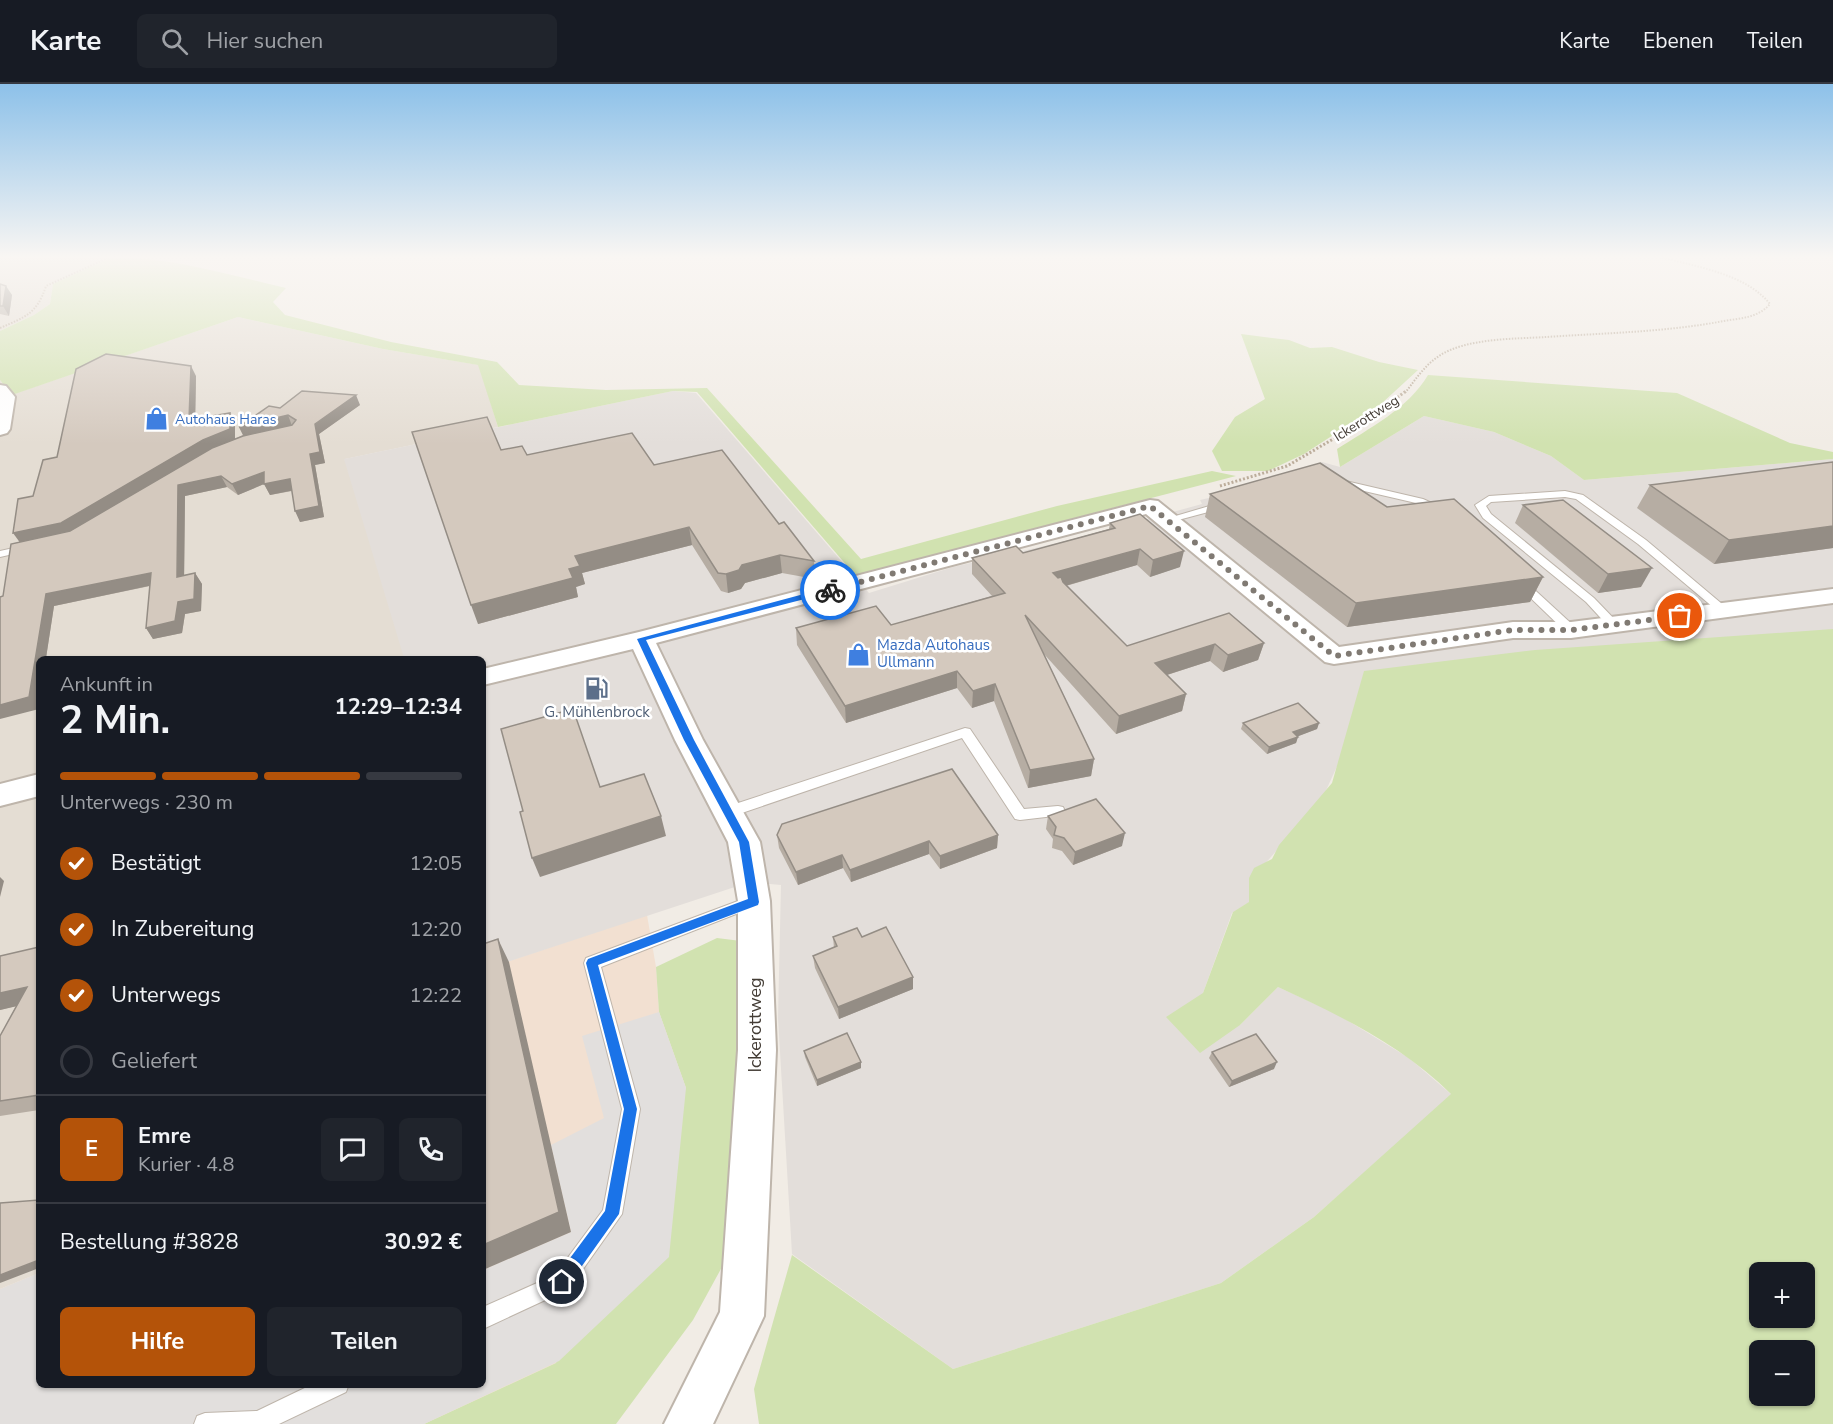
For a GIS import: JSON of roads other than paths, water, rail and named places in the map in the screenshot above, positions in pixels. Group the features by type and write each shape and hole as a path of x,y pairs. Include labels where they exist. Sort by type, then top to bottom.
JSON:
{"street":[{"path":"0,390 6,397 2,422"},
{"path":"486,676 641,639 1150,506 1334,656 1513,630 1571,630 1833,596"},
{"name":"Ickerottweg","path":"641,639 689,740 744,842 754,902 758,1050 742,1316 688,1424"},
{"path":"0,795 36,786"}],"lane":[{"path":"1326,479 1419,501 1443,510 1451,518"},
{"path":"1614,625 1590,600 1487,516 1480,505 1489,499 1565,494 1579,497 1642,542 1724,611"},
{"path":"1167,520 1232,502"},
{"path":"0,554 41,545"},
{"path":"1509,572 1571,630"},
{"path":"728,812 965,732 1020,815 1058,811"},
{"path":"486,1317 562,1282 612,1214 631,1109 592,963 754,902"},
{"path":"205,1424 258,1422 330,1388"}],"place":[{"name":"Autohaus Haras","path":"157,419"},
{"name":"Mazda Autohaus Ullmann","path":"859,654"},
{"name":"G. Mühlenbrock","path":"597,688"}]}
